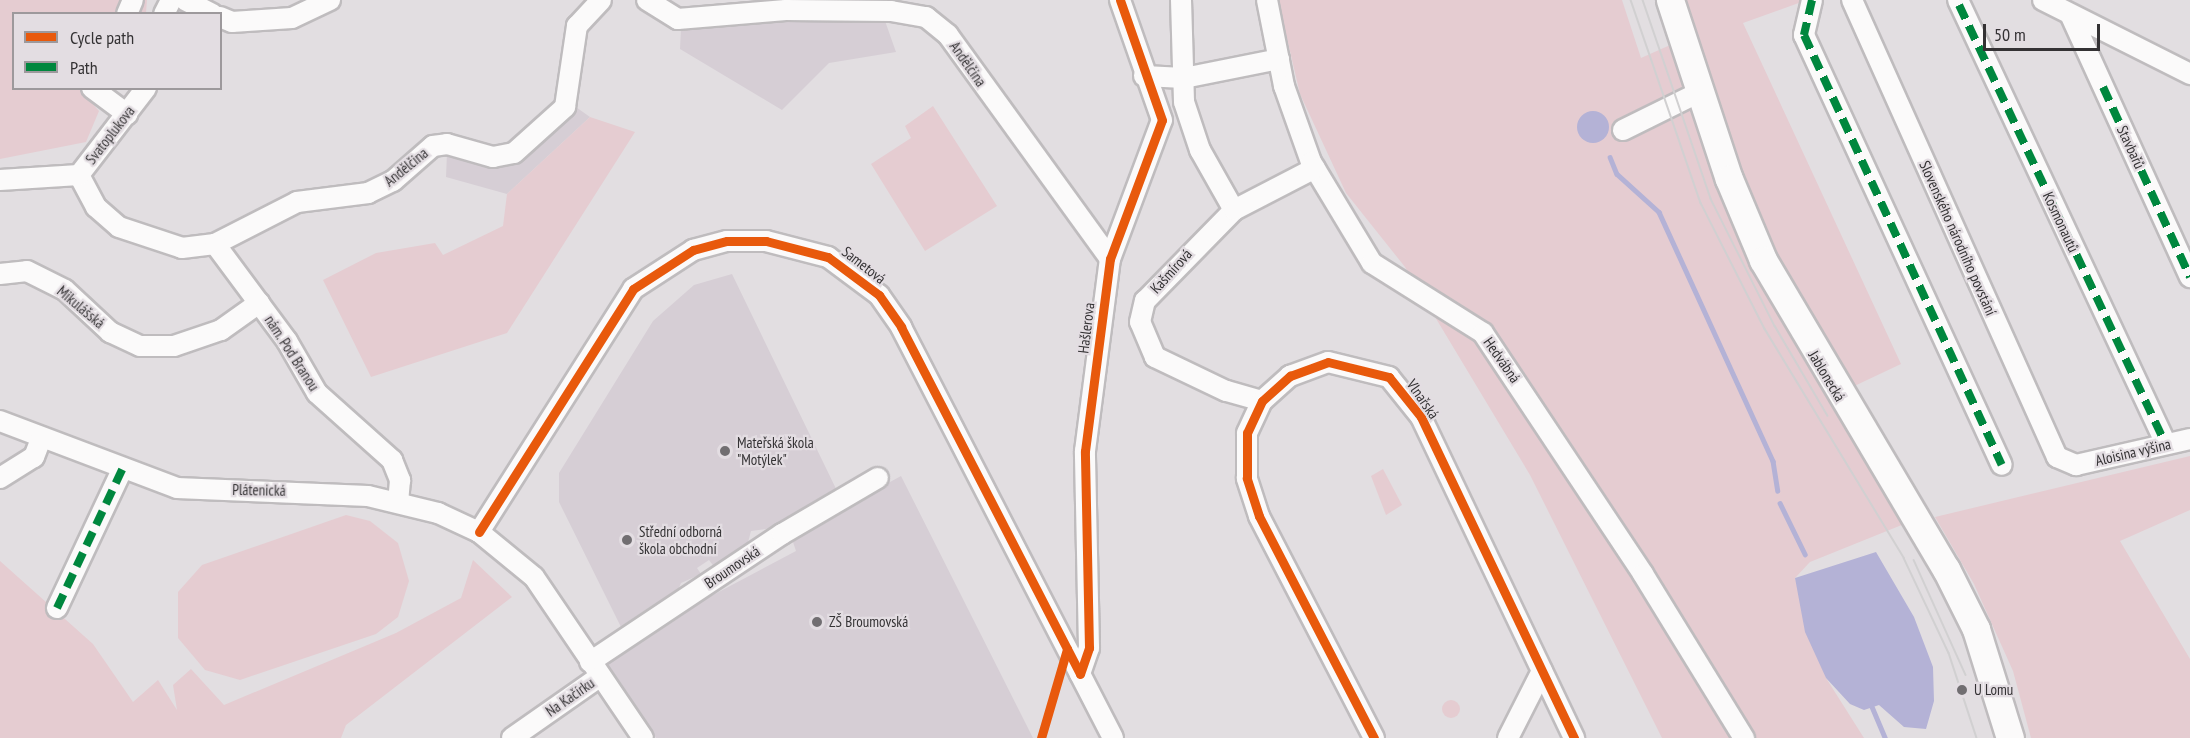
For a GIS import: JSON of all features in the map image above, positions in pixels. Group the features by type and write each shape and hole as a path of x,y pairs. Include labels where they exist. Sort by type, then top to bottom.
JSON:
{"main road":[{"name":"Jablonecká","path":"1670,0 1700,92 1763,260 1946,569 1976,629 2010,738"}],"street":[{"path":"184,0 209,12"},
{"path":"222,18 232,22 292,18 330,0"},
{"name":"Andělčina","path":"79,175 96,207 119,227 182,248 215,244 297,202 368,193 393,181 433,146 447,144 493,157 514,153 537,138 565,107 577,26 601,0"},
{"name":"Andělčina","path":"647,0 678,19 786,10 891,11 926,17 948,35 1110,259"},
{"name":"Hašlerova","path":"1080,674 1089,648 1085,451 1110,259 1162,120 1144,76 1120,0"},
{"path":"1181,0 1184,102 1200,150 1234,210"},
{"name":"Hedvábná","path":"1267,0 1279,59 1315,168 1372,262 1483,333 1643,574 1744,738"},
{"path":"1812,0 1804,35 2002,465"},
{"name":"Slovenského národního povstání","path":"1852,0 2057,457 2076,465"},
{"name":"Kosmonautů","path":"1958,0 2166,444"},
{"path":"2043,0 2190,74"},
{"name":"Stavbařů","path":"2071,16 2190,277"},
{"path":"1144,76 1184,78 1279,59"},
{"path":"95,90 127,114"},
{"name":"Svatoplukova","path":"0,180 79,175 145,90"},
{"path":"1623,130 1700,92"},
{"name":"Kašmírová","path":"1262,401 1226,391 1155,357 1140,322 1145,301 1234,210 1315,168"},
{"name":"Sametová","path":"479,532 633,290 693,250 728,241 766,241 828,257 879,295 901,327 1113,738"},
{"name":"nám. Pod Branou","path":"215,244 260,303 317,393 383,450 400,480 398,501"},
{"name":"Mikulášská","path":"0,274 27,271 65,290 110,332 140,346 174,346 221,330 260,303"},
{"name":"Vlnařská","path":"1374,738 1256,507 1247,478 1247,433 1262,401 1290,376 1328,362 1389,377 1421,417 1574,738"},
{"name":"Plátenická","path":"0,421 122,470 177,488 333,492 398,501"},
{"path":"0,478 34,457 41,439"},
{"name":"Aloisina výšina","path":"2076,465 2190,439"},
{"path":"57,608 122,470"},
{"name":"Broumovská","path":"595,670 783,534 878,478"},
{"path":"398,501 479,532 534,577 643,738"},
{"name":"Na Kačírku","path":"512,738 595,670"},
{"path":"1508,738 1542,671"}],"shaded area":[{"path":"0,0 147,0 146,12 12,12 12,90 80,90 99,111 86,142 0,159"},
{"path":"1278,0 1622,0 1641,58 1695,34 1684,0 1807,0 1743,23 1901,364 1848,389 1929,514 1810,562 1795,578 1826,678 1864,738 1662,738 1530,475 1405,267 1346,193 1300,94"},
{"path":"739,2 879,4 896,52 829,63 782,110 680,49 682,9"},
{"path":"573,105 590,117 507,194 446,177 447,152 501,161"},
{"path":"933,106 997,206 925,251 871,164 911,138 905,126"},
{"path":"590,117 635,132 507,333 371,377 323,280 376,253 435,243 443,255 503,226 507,194"},
{"name":"Mateřská škola \"Motýlek\"","path":"732,274 840,497 786,526 751,531 747,546 715,568 709,560 697,568 701,574 681,583 675,597 621,627 559,502 559,473 653,321 694,285"},
{"path":"2190,456 2190,510 2120,541 2190,659 2190,738 2031,738 2013,671 1974,584 1935,517"},
{"path":"1383,469 1402,505 1386,515 1371,476"},
{"name":"ZŠ Broumovská","path":"901,476 1033,738 656,738 604,664 615,647 796,551 791,536"},
{"path":"346,515 370,521 398,543 409,581 398,617 376,634 240,680 205,670 178,638 178,592 202,565"},
{"path":"473,560 512,597 346,725 341,738 0,738 0,561 93,644 133,702 158,680 177,710 173,685 191,669 224,705 396,633 461,598"},
{"path":"1451,700 1457,703 1460,709 1457,715 1451,718 1445,715 1442,709 1445,703"}],"water":[{"path":"1593,111 1604,116 1609,127 1604,138 1593,143 1582,138 1577,127 1582,116"},
{"path":"1876,552 1914,617 1933,667 1934,701 1926,729 1904,727 1879,705 1864,710 1850,704 1826,678 1805,632 1795,578"}],"waterway":[{"path":"1610,157 1617,174 1659,212 1773,461 1778,491"},
{"path":"1780,503 1805,554"},
{"path":"1870,702 1885,738"}],"tram line":[{"path":"1631,0 1701,203 1765,329 1904,558 1949,653 1977,738"},
{"path":"1643,0 1711,199 1775,326 1828,416"},
{"path":"1914,560 1966,675"}],"marked path":[{"path":"1812,0 1804,35 2002,465"},
{"path":"1959,5 2166,444"},
{"path":"2103,87 2190,277"},
{"path":"57,608 122,470"}],"cycle path":[{"path":"1080,674 1089,648 1085,451 1110,259 1162,120 1120,0"},
{"path":"479,532 633,289 693,250 727,241 766,241 828,257 879,295 901,327 1080,674"},
{"path":"1374,738 1259,516 1247,478 1247,433 1262,401 1290,376 1328,362 1389,377 1421,417 1574,738"},
{"path":"1041,738 1067,649"}],"place":[{"name":"Mateřská škola \"Motýlek\"","path":"725,451"},
{"name":"Střední odborná škola obchodní","path":"627,540"},
{"name":"ZŠ Broumovská","path":"817,622"},
{"name":"U Lomu","path":"1962,690"}]}
